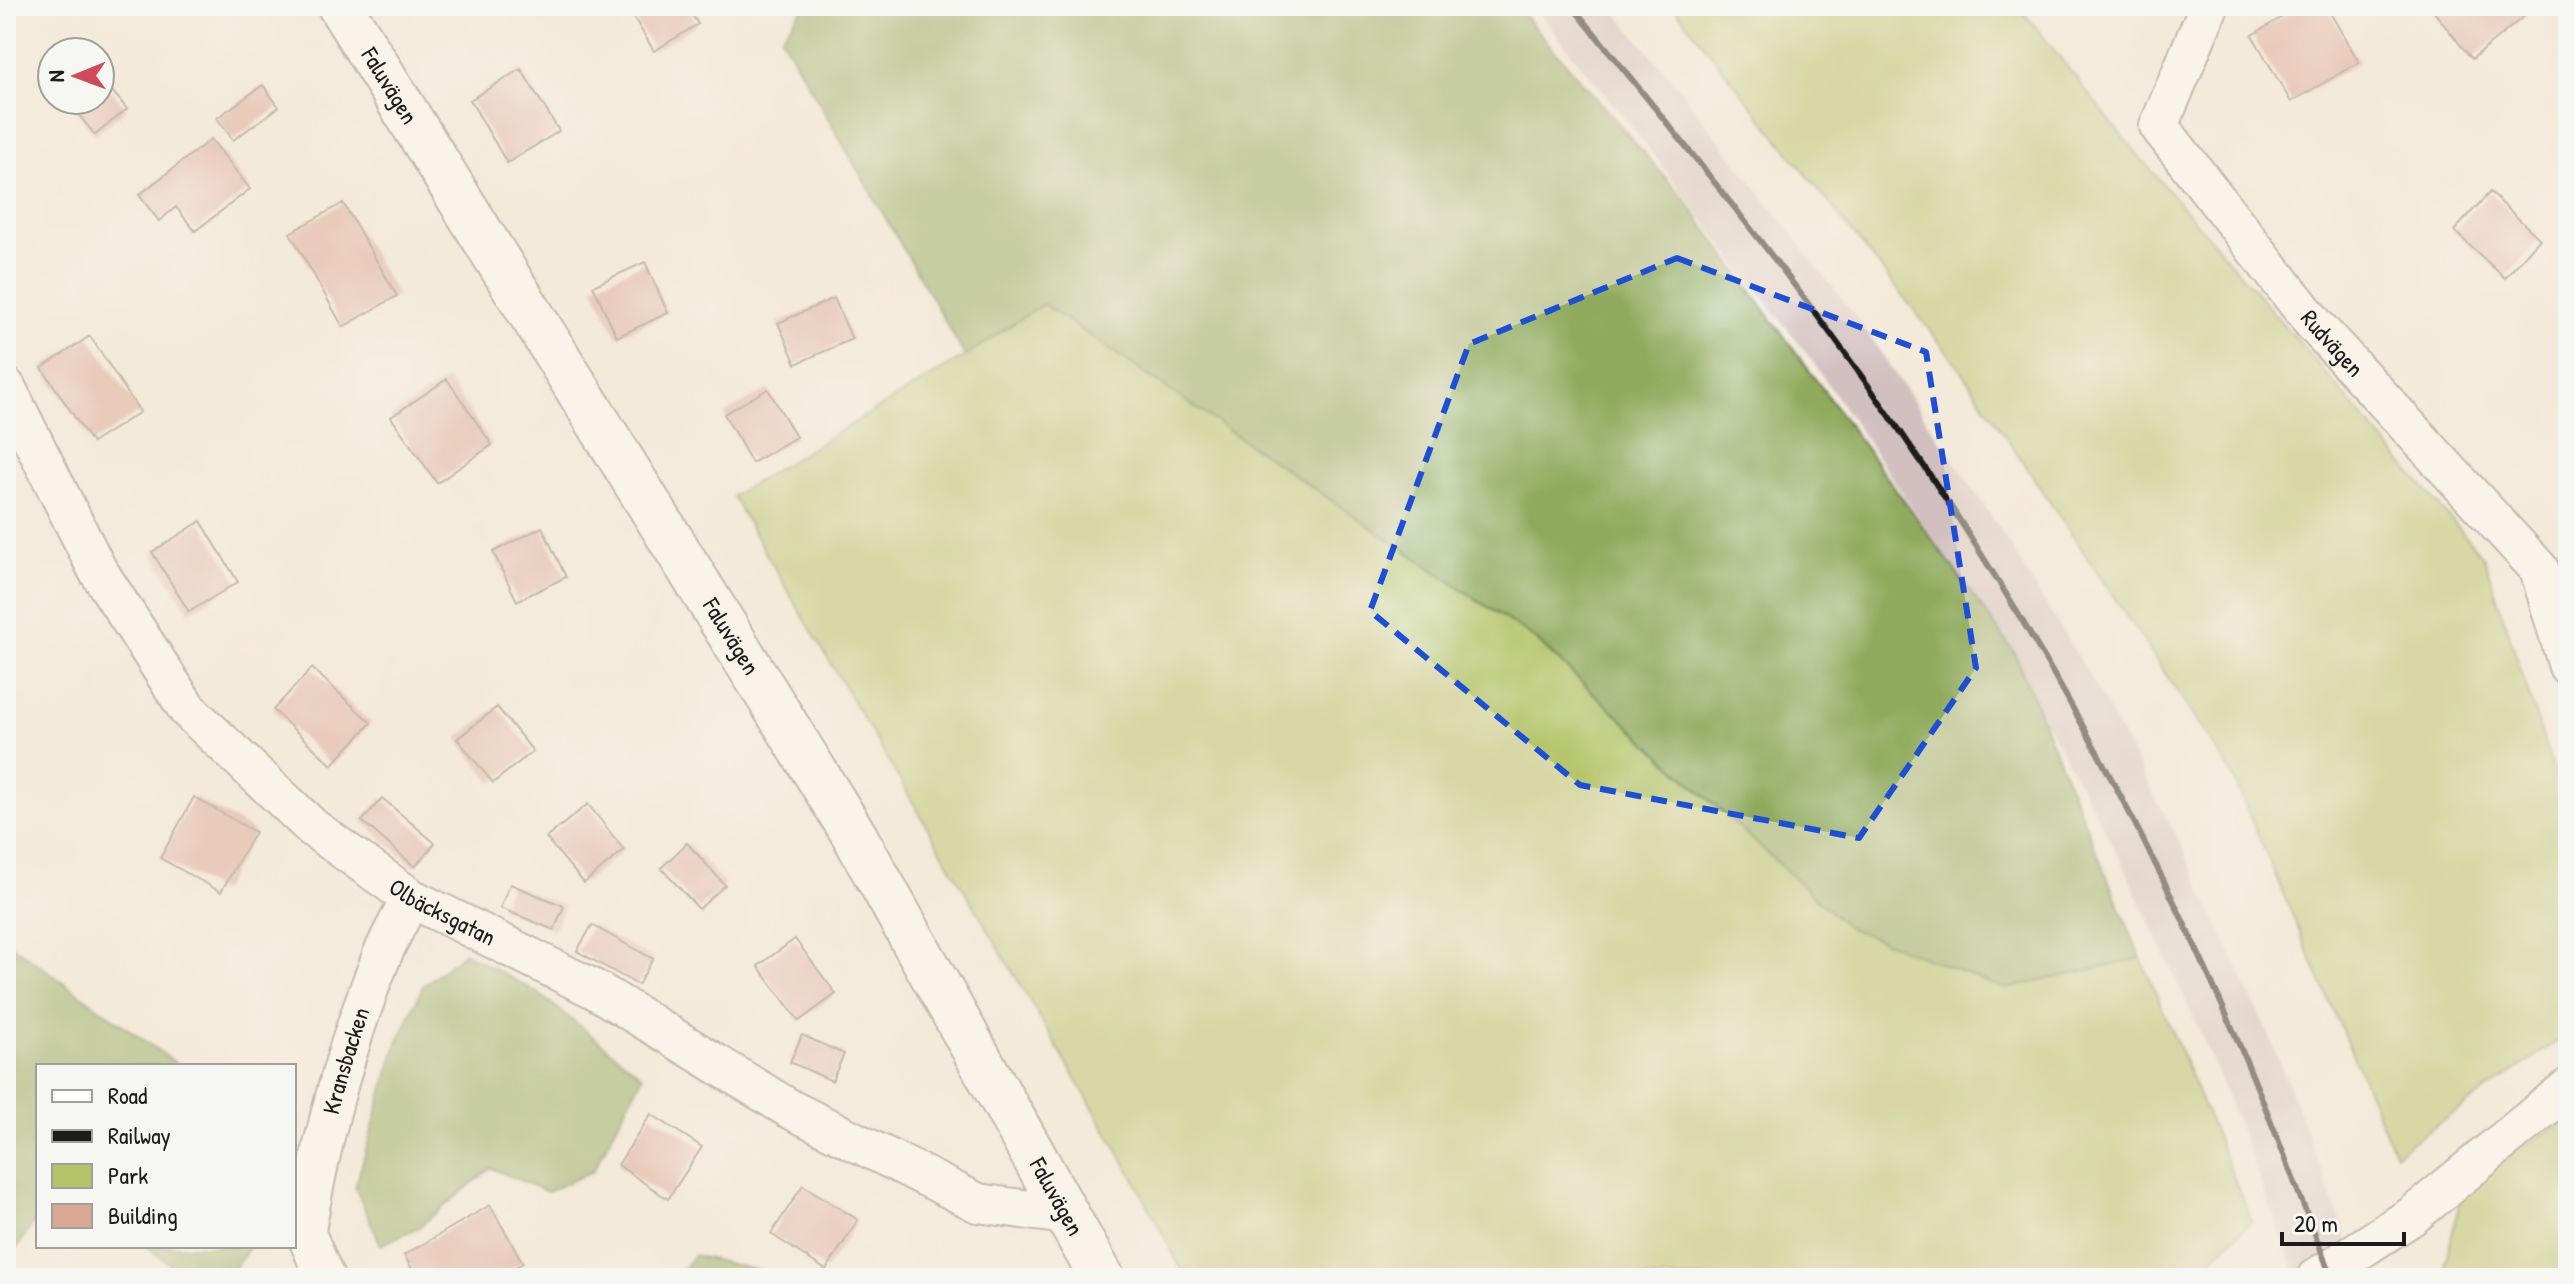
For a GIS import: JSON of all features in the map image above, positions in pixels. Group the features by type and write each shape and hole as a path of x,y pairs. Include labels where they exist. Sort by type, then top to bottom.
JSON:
{"street":[{"name":"Faluvägen","path":"340,6 853,833 1102,1278"},
{"name":"Rudvägen","path":"2209,6 2159,126 2314,324 2539,569 2568,666"},
{"name":"Olbäcksgatan","path":"6,387 97,569 188,710 313,828 411,898 596,990 790,1109 978,1203 1066,1215"},
{"name":"Kransbacken","path":"325,1278 300,1217 314,1184 340,1077 381,956 411,898"},
{"path":"2316,1278 2412,1216 2568,1088"}],"highlighted area":[{"path":"1677,258 1926,352 1976,668 1859,838 1580,785 1370,611 1469,344"}],"shaded area":[{"path":"1533,6 1611,6 1679,88 1860,322 1998,526 2092,680 2178,839 2269,1035 2363,1278 2298,1278 2212,1059 2124,866 2040,711 1947,559 1810,358 1631,126"}],"green space":[{"path":"805,6 1516,6 1685,200 2014,652 2141,958 2005,989 1847,927 1535,639 1043,304 965,356 781,37"},
{"path":"1673,6 2019,6 2127,142 2484,558 2568,814 2568,1034 2395,1154 2230,770 1959,367"},
{"path":"1043,304 1535,639 1847,927 2005,989 2141,958 2252,1221 2192,1278 1186,1278 1129,1169 732,496 965,356"},
{"path":"6,941 177,1064 36,1064 36,1219 6,1265"},
{"path":"464,952 538,993 643,1076 593,1171 547,1192 491,1168 419,1227 381,1245 355,1188 396,1046 423,986"},
{"path":"2568,1120 2568,1278 2449,1278 2445,1265 2465,1179"},
{"path":"149,1248 249,1248 227,1278 188,1278"},
{"path":"694,1255 785,1277 787,1278 676,1278"}],"building":[{"path":"627,6 686,6 698,24 654,51"},
{"path":"2301,6 2326,6 2359,62 2291,102 2252,35"},
{"path":"2429,6 2522,6 2528,13 2472,59"},
{"path":"521,69 559,131 507,163 470,100"},
{"path":"263,85 279,107 233,140 217,118"},
{"path":"116,96 127,109 95,135 80,116 116,116"},
{"path":"211,139 250,189 195,231 176,207 159,221 139,195"},
{"path":"2490,192 2540,239 2505,278 2454,231"},
{"path":"343,203 397,296 343,327 290,233"},
{"path":"645,262 668,313 617,337 593,286"},
{"path":"834,298 852,339 796,364 778,323"},
{"path":"90,336 140,412 92,443 42,368"},
{"path":"447,379 492,445 437,483 391,417"},
{"path":"768,389 796,437 752,463 724,414"},
{"path":"201,521 238,582 189,612 152,552"},
{"path":"542,527 566,577 517,601 493,552"},
{"path":"312,668 371,723 332,765 273,710"},
{"path":"497,707 533,751 493,783 457,739"},
{"path":"194,797 255,832 221,892 160,858"},
{"path":"382,798 435,843 415,867 362,821"},
{"path":"588,804 624,850 584,883 546,838"},
{"path":"687,843 725,885 699,909 661,868"},
{"path":"510,884 564,906 554,930 500,908"},
{"path":"592,925 653,959 638,985 577,951"},
{"path":"795,939 836,994 799,1021 758,966"},
{"path":"802,1035 844,1054 832,1081 790,1062"},
{"path":"651,1114 702,1147 668,1199 618,1165"},
{"path":"803,1185 858,1220 826,1270 771,1234"},
{"path":"490,1205 523,1263 497,1278 417,1278 404,1255"}],"railway":[{"path":"1572,6 1673,130 1836,341 1893,420 1999,583 2097,752 2185,926 2254,1081 2331,1278"}]}
